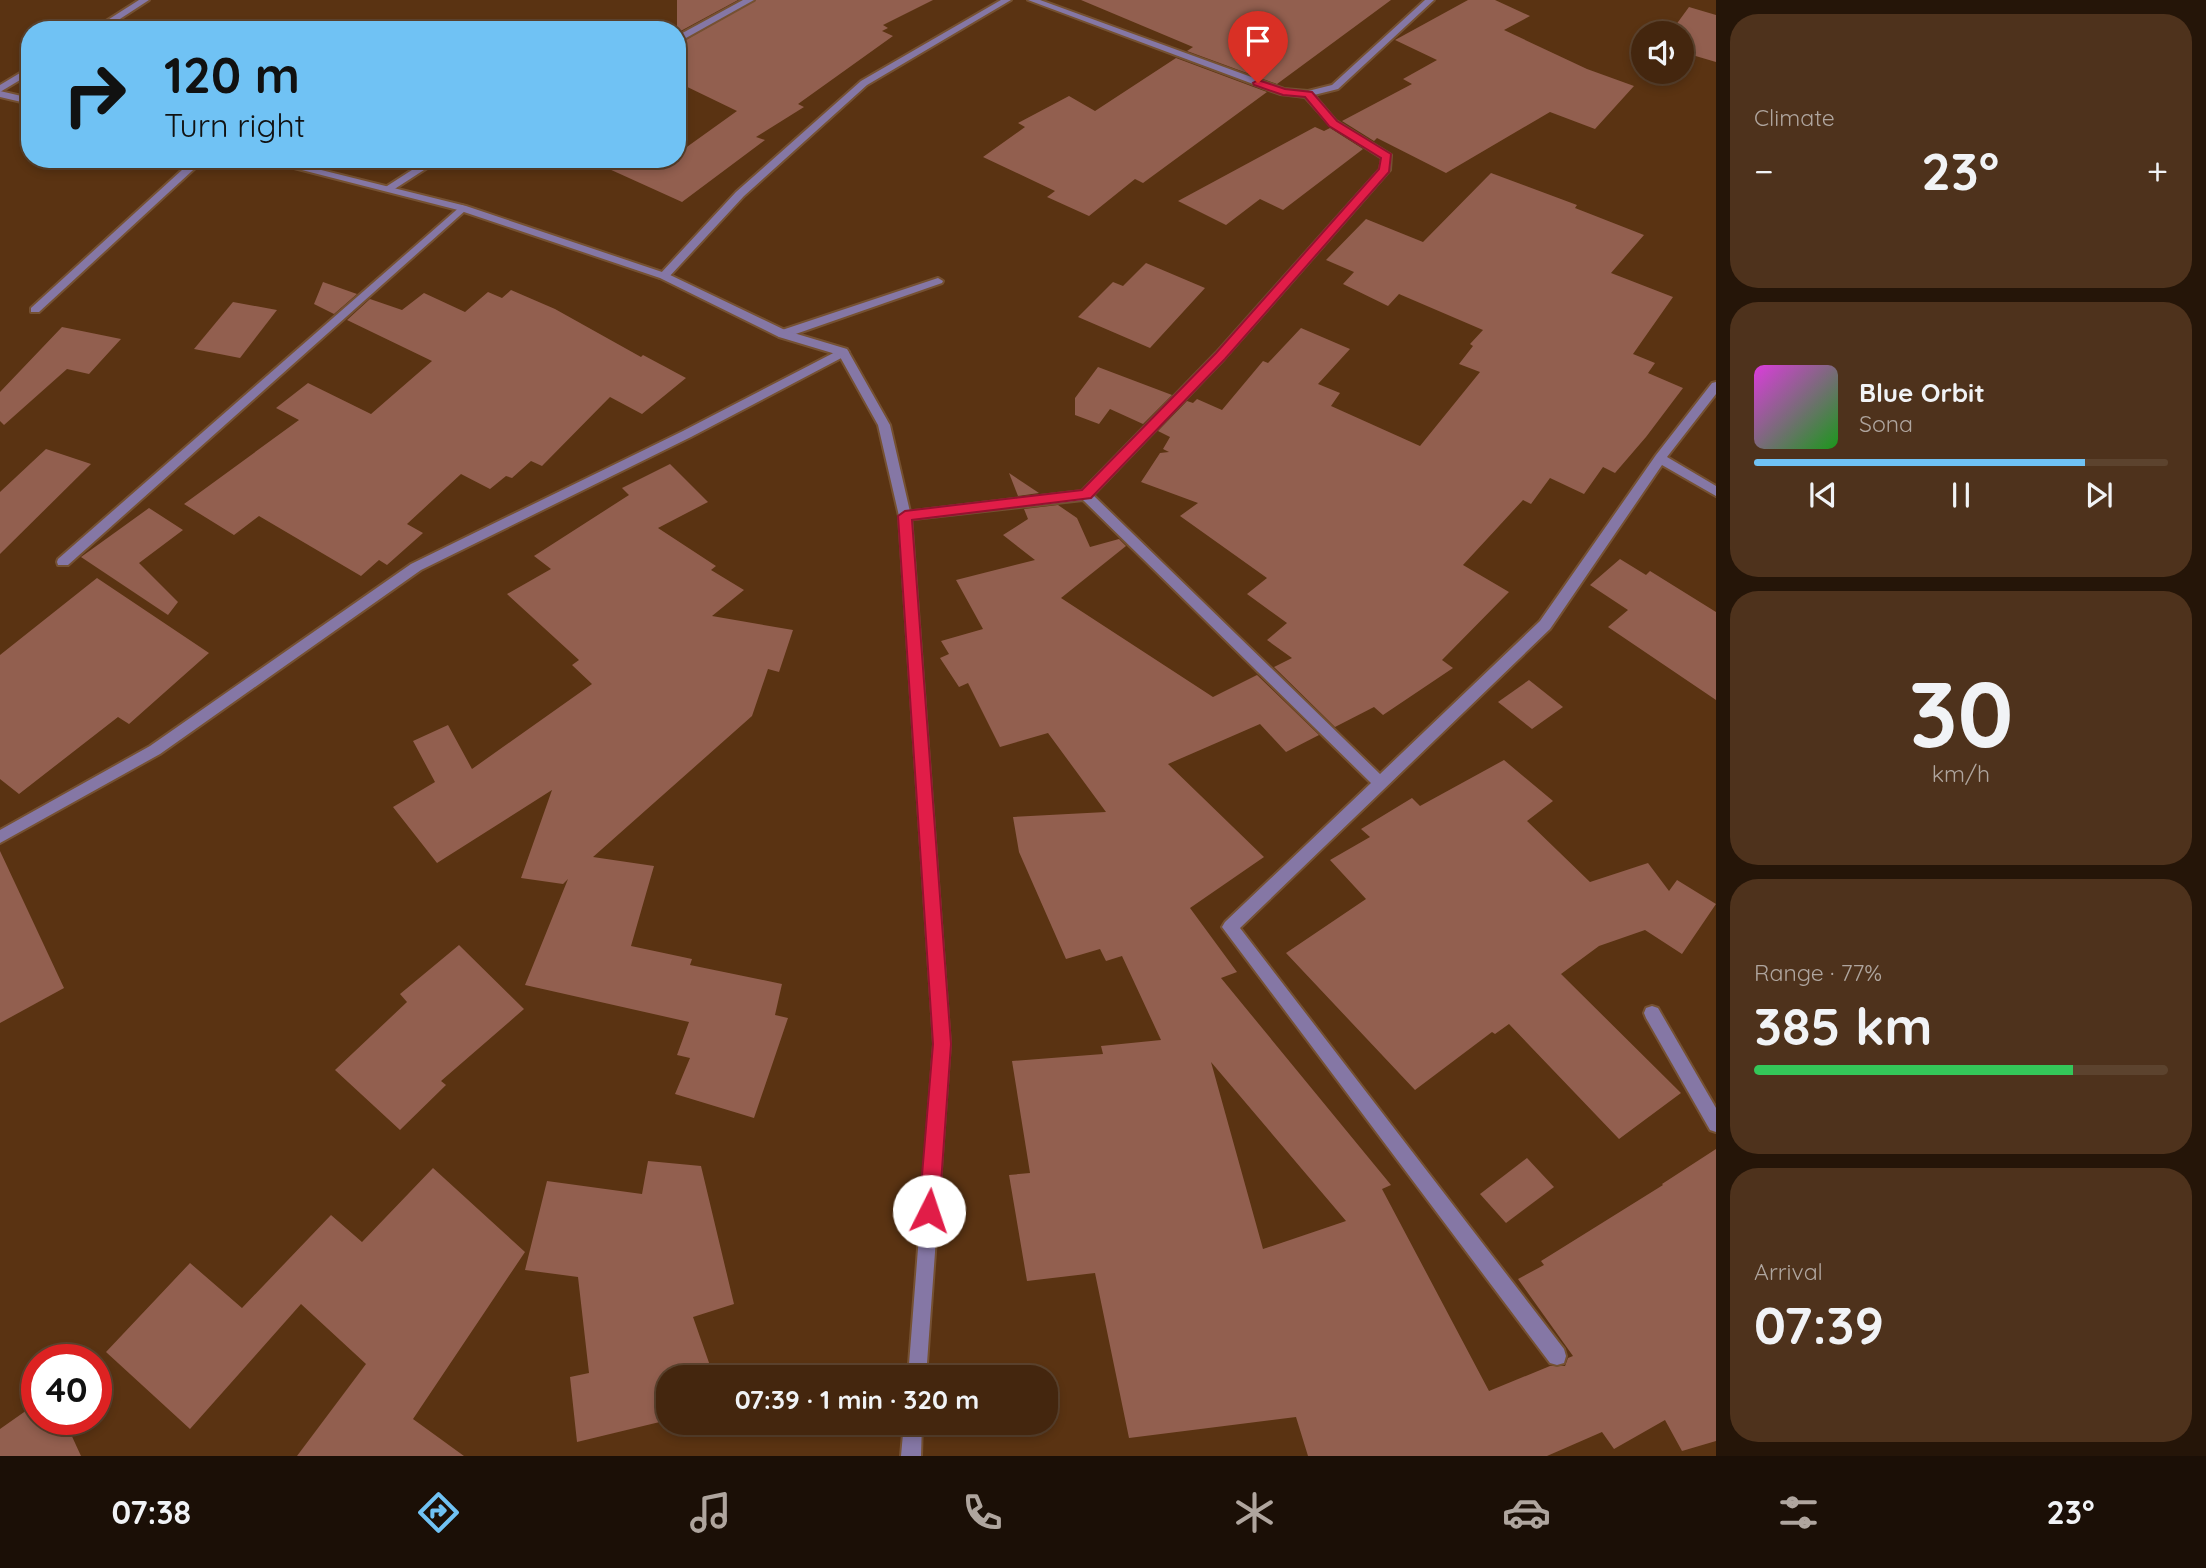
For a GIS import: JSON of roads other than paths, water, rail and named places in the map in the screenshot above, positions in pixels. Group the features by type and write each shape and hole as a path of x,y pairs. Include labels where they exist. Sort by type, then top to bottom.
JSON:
{"street":[{"path":"111,21 145,0"},
{"path":"686,35 750,0"},
{"path":"664,276 740,194 864,83 1007,0"},
{"path":"1032,0 1283,92 1308,94 1335,87 1430,0"},
{"path":"0,91 21,76"},
{"path":"0,91 21,98"},
{"path":"905,516 1086,495 1220,356 1385,170 1387,157 1333,123 1308,94"},
{"path":"35,310 190,168"},
{"path":"303,168 462,208 664,276 783,334 843,352 884,425 905,516 942,1044 918,1365"},
{"path":"389,188 421,168"},
{"path":"63,562 462,208"},
{"path":"783,334 938,281"},
{"path":"0,837 155,750 416,567 687,434 843,352"},
{"path":"1557,1356 1230,927 1545,625 1660,458 1716,386"},
{"path":"1660,458 1716,492"},
{"path":"1086,495 1380,783"},
{"path":"1652,1013 1716,1124"},
{"path":"911,1456 912,1435"}]}
